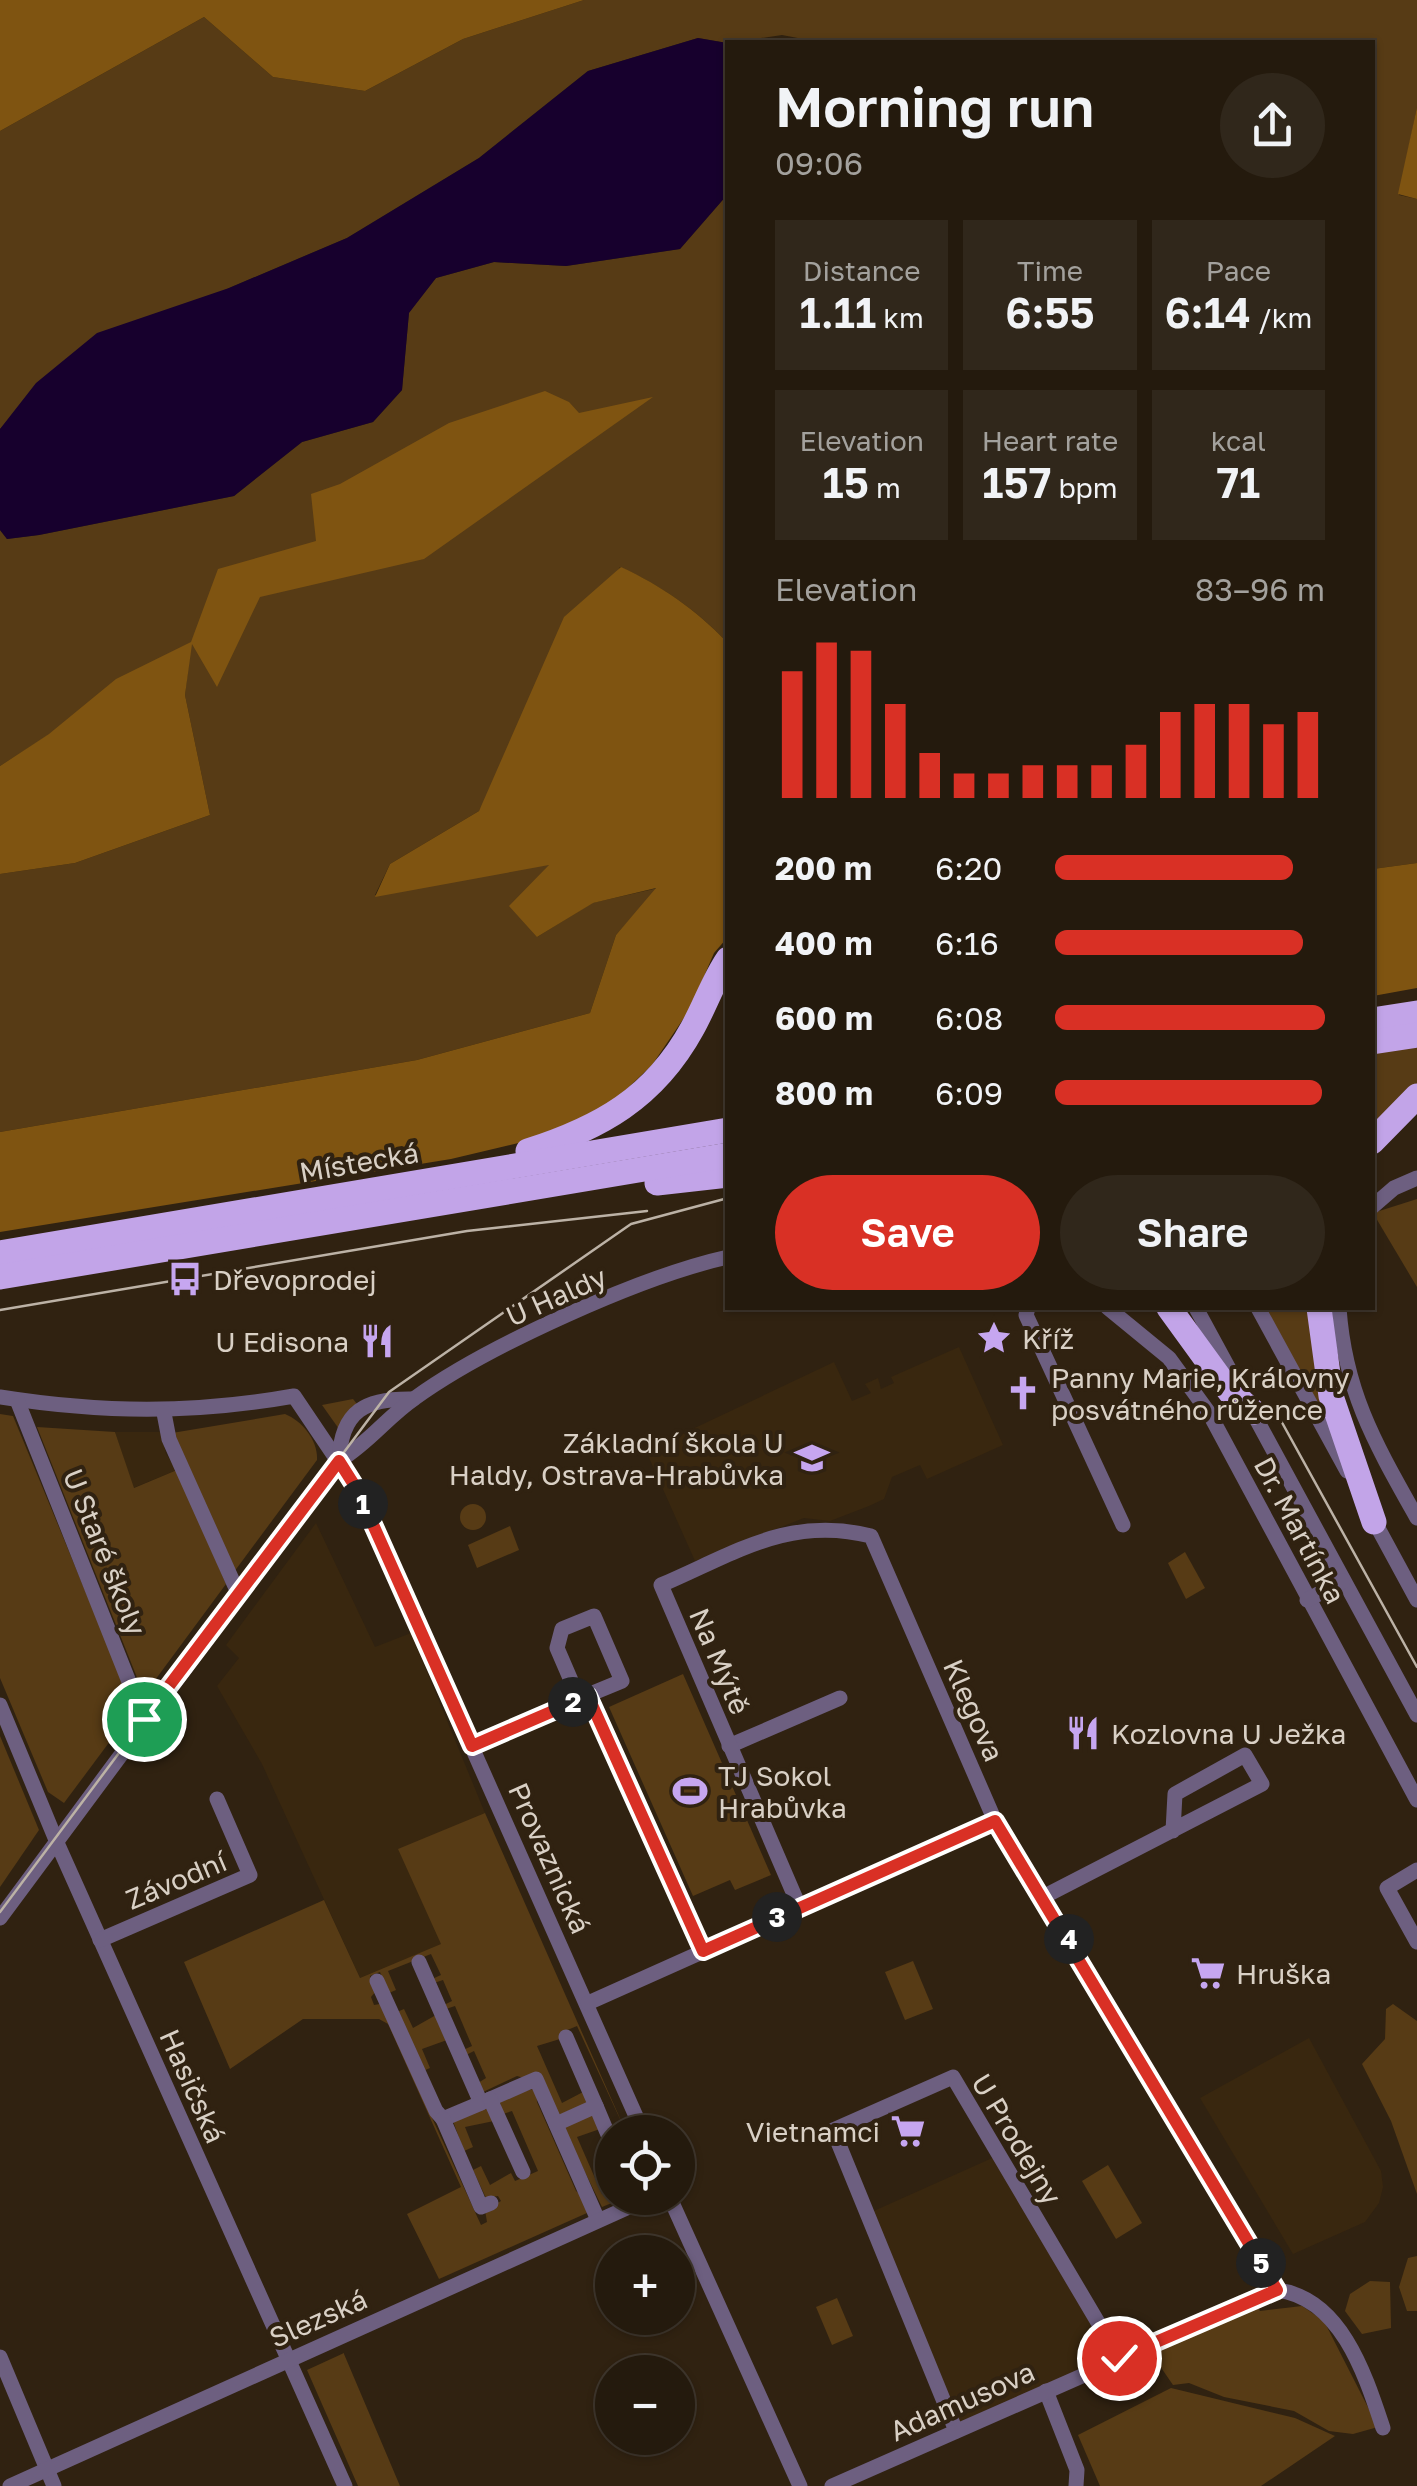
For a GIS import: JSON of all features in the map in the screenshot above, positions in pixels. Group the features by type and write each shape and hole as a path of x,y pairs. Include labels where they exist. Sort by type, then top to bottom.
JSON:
{"highway":[{"path":"448,1178 574,1136 630,1106 681,1048 725,965"},
{"path":"1375,1019 1417,1012"},
{"path":"1375,1042 1417,1035"},
{"path":"1375,1139 1417,1096"},
{"name":"Místecká","path":"0,1253 725,1131"},
{"name":"Místecká","path":"0,1277 725,1156"},
{"path":"458,1203 725,1175"},
{"path":"1170,1310 1230,1392 1254,1412"},
{"path":"1319,1310 1330,1396 1374,1522"}],"street":[{"path":"1375,1204 1394,1188 1417,1178"},
{"name":"U Haldy","path":"339,1461 366,1446 413,1398 509,1344 628,1292 725,1258"},
{"path":"1027,1310 1026,1315 1124,1525"},
{"name":"Dr. Martínka","path":"1110,1310 1170,1358 1209,1413 1417,1800"},
{"name":"Dr. Martínka","path":"1197,1310 1417,1714"},
{"path":"1259,1310 1417,1600"},
{"path":"1339,1310 1354,1396 1417,1518"},
{"name":"Provaznická","path":"164,1412 222,1409 294,1396 339,1461 358,1491 636,2115"},
{"path":"0,1397 164,1412 169,1439 240,1596"},
{"name":"U Haldy","path":"339,1461 341,1436 361,1408 383,1399 413,1398"},
{"name":"U Staré školy","path":"17,1400 146,1722"},
{"path":"0,1918 339,1461"},
{"name":"Na Mýtě","path":"799,1906 660,1585 789,1531 835,1527 871,1536"},
{"name":"Klegova","path":"871,1536 995,1821 1277,2290"},
{"path":"1308,1600 1342,1581"},
{"path":"472,1746 584,1697 622,1681 594,1616 562,1629 557,1648 584,1697 703,1951"},
{"path":"730,1746 840,1698"},
{"name":"Hasičská","path":"0,1705 56,1842 344,2486"},
{"path":"1043,1897 1173,1831 1262,1784 1245,1755 1175,1794 1173,1831"},
{"name":"Závodní","path":"100,1940 250,1875 217,1799"},
{"path":"588,2003 995,1821"},
{"path":"1417,1870 1386,1888 1417,1942"},
{"path":"419,1962 523,2172"},
{"path":"377,1981 481,2207 490,2203"},
{"path":"566,2037 600,2115"},
{"name":"U Prodejny","path":"956,2431 834,2130 953,2077 1119,2358"},
{"path":"443,2119 536,2080 598,2220"},
{"path":"556,2124 596,2106"},
{"name":"Slezská","path":"10,2486 610,2215"},
{"path":"678,2215 800,2486"},
{"path":"1277,2290 1305,2296 1330,2315 1371,2392 1383,2428"},
{"name":"Adamusova","path":"832,2486 1277,2290"},
{"path":"0,2357 54,2486"},
{"path":"1046,2391 1077,2470 1076,2486"}],"shaded area":[{"path":"0,0 584,0 463,39 365,91 273,77 204,17 0,131"},
{"path":"584,0 1417,0 1417,107 1399,195 1417,199 1417,863 1375,869 1375,40 808,40 782,35 725,43 698,38 588,71 479,158 347,238 229,288 15,413 0,429 0,131 204,17 273,77 365,91 463,39"},
{"path":"698,38 725,43 725,197 680,249 566,266 494,262 436,278 409,313 402,390 373,422 302,442 234,496 7,539 0,530 0,429 36,383 97,333 229,288 347,238 479,158 588,71"},
{"path":"1417,107 1417,199 1398,194"},
{"path":"725,197 725,640 677,599 620,567 479,811 390,864 375,895 551,864 537,937 592,903 658,888 616,935 590,1013 417,1060 0,1132 0,874 75,863 210,815 185,695 191,644 0,766 0,530 7,539 39,535 234,496 302,442 373,422 402,390 409,312 436,278 494,262 566,266 680,249"},
{"path":"545,391 569,402 579,413 653,397 424,559 260,597 217,687 192,644 185,695 210,815 75,863 0,874 0,766 49,734 116,679 191,642 218,569 316,541 311,494 340,484 449,423"},
{"path":"621,567 677,599 725,640 725,940 714,953 690,1009 652,1065 610,1105 535,1139 451,1159 0,1232 0,1132 417,1060 590,1013 616,935 656,888 593,903 537,937 509,906 549,865 375,897 390,864 479,811 564,617"},
{"path":"1417,863 1417,988 1375,996 1375,869"},
{"path":"1417,1036 1417,1096 1375,1139 1375,1043"},
{"path":"1417,1199 1417,1287 1375,1216 1375,1212"},
{"path":"1260,1310 1320,1310 1374,1521"},
{"name":"Základní škola U Haldy, Ostrava-Hrabůvka","path":"959,1347 1003,1445 927,1479 920,1465 892,1477 884,1499 869,1506 830,1521 804,1518 695,1561 646,1451 834,1362 852,1401 871,1393 865,1384 878,1378 881,1389 894,1383 891,1377"},
{"path":"353,1399 357,1404 339,1429 322,1405"},
{"path":"0,1414 13,1416 134,1709 64,1803 48,1792 0,1678"},
{"path":"285,1414 308,1432 317,1460 234,1572 172,1433"},
{"path":"37,1427 115,1432 134,1488 177,1470 226,1584 144,1695"},
{"path":"115,1432 161,1432 166,1454 177,1470 133,1488"},
{"path":"473,1504 482,1508 486,1517 482,1526 473,1530 464,1526 460,1517 464,1508"},
{"path":"316,1523 375,1647 411,1633 485,1813 399,1850 442,1944 360,1978 262,1764 217,1686 239,1658 226,1645"},
{"path":"510,1526 519,1550 477,1568 468,1545"},
{"path":"1185,1552 1205,1588 1186,1599 1168,1563"},
{"name":"TJ Sokol Hrabůvka","path":"683,1674 771,1875 735,1890 730,1880 693,1896 609,1707"},
{"path":"0,1736 39,1830 0,1887"},
{"path":"485,1813 618,2115 577,2026 560,2033 560,2039 537,2046 562,2103 583,2092 587,2103 559,2115 544,2084 517,2076 483,2092 478,2083 486,2078 474,2051 466,2055 463,2050 472,2046 455,2006 446,2009 444,2005 452,2001 443,1980 434,1983 432,1979 441,1975 431,1954 388,1971 396,1990 389,1993 380,1972 370,1976 376,1991 371,1997 374,2005 380,2004 481,2225 487,2222 485,2210 501,2201 498,2196 486,2198 473,2170 481,2166 490,2185 511,2173 515,2181 538,2171 512,2111 503,2114 499,2099 536,2088 537,2102 576,2191 584,2198 587,2213 439,2279 407,2214 461,2187 388,2024 379,2019 303,2019 230,2069 184,1962 324,1900 360,1978 441,1944 398,1849"},
{"path":"913,1961 933,2009 905,2020 885,1972"},
{"path":"1393,2004 1417,2021 1417,2194 1391,2121 1362,2064 1385,2039 1386,2009"},
{"path":"404,2009 413,2028 436,2015 447,2040 422,2049 430,2068 423,2071 397,2012"},
{"path":"1309,2038 1381,2171 1383,2187 1379,2203 1365,2222 1293,2254 1200,2098"},
{"path":"486,2107 494,2121 465,2127 473,2147 464,2151 453,2121"},
{"path":"588,2116 595,2120 595,2131 577,2137 595,2178 595,2193 565,2131 565,2127"},
{"path":"999,2155 1119,2358 956,2431 867,2214"},
{"path":"1108,2165 1142,2223 1116,2239 1082,2181"},
{"path":"1417,2256 1417,2311 1407,2311 1399,2287 1408,2258"},
{"path":"1370,2281 1390,2282 1391,2328 1362,2334 1345,2311 1350,2294"},
{"path":"837,2298 853,2336 832,2345 816,2307"},
{"path":"1257,2306 1260,2311 1302,2306 1324,2321 1378,2427 1353,2434 1329,2431 1294,2411 1224,2397 1189,2383 1173,2385 1151,2353"},
{"path":"344,2353 400,2486 358,2486 307,2370"},
{"path":"1171,2388 1295,2418 1335,2436 1261,2486 1100,2486 1078,2435"}],"tram line":[{"path":"0,1912 389,1392 631,1224 725,1199"},
{"path":"0,1310 467,1231 647,1211"},
{"path":"1274,1408 1417,1667"}],"place":[{"name":"Dřevoprodej","path":"185,1279"},
{"name":"Kříž","path":"994,1338"},
{"name":"U Edisona","path":"377,1341"},
{"name":"Panny Marie, Královny posvátného růžence","path":"1023,1393"},
{"name":"Základní škola U Haldy, Ostrava-Hrabůvka","path":"812,1458"},
{"name":"Kozlovna U Ježka","path":"1083,1733"},
{"name":"TJ Sokol Hrabůvka","path":"690,1791"},
{"name":"Hruška","path":"1208,1973"},
{"name":"Vietnamci","path":"908,2131"}],"route":[{"path":"144,1719 146,1722 339,1461 358,1491 472,1746 588,1696 703,1951 995,1821 1090,1973 1277,2290 1119,2358"}]}
